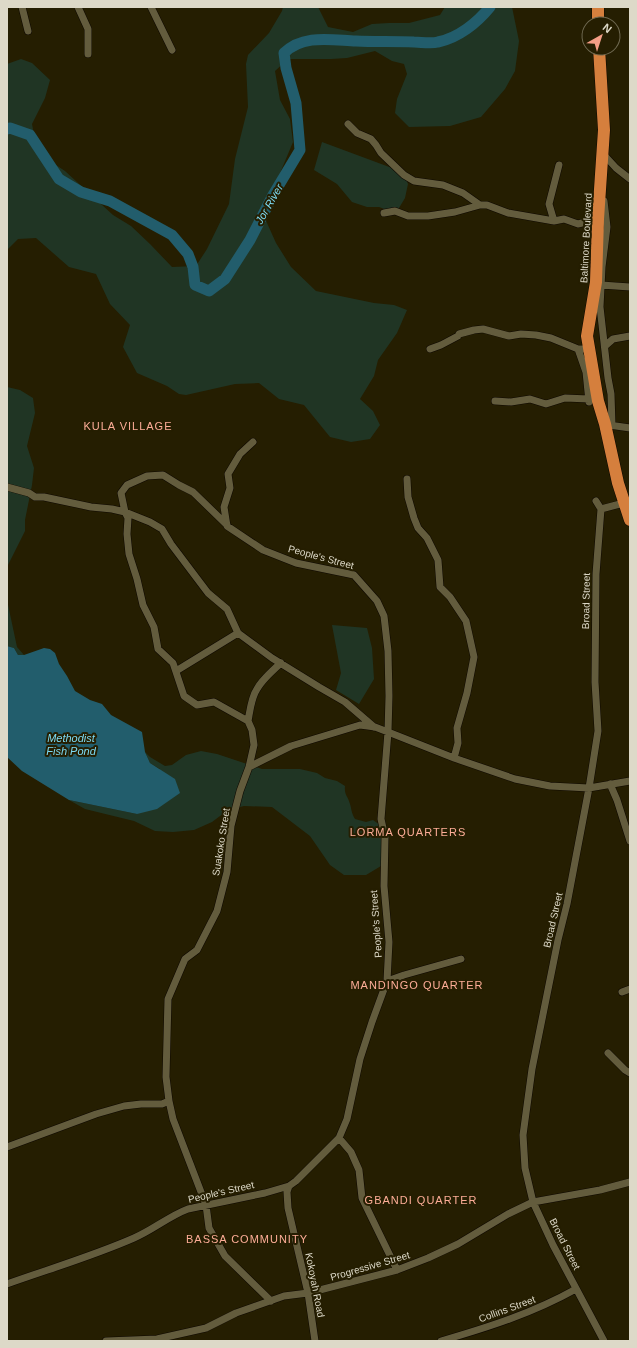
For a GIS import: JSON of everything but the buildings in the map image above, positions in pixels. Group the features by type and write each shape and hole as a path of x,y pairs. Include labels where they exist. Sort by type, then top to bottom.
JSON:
{"highway":[{"name":"Baltimore Boulevard","path":"599,56 604,130 598,219 596,282 587,336 583,349 598,400 608,424 618,483 630,520"}],"street":[{"path":"22,7 28,31"},
{"path":"78,7 88,28 88,54"},
{"path":"152,7 172,50"},
{"path":"348,124 357,133 372,139 381,153 404,175 414,180 443,184 463,193 480,205"},
{"path":"604,130 605,156 602,174 607,227 600,307 611,394 608,424 630,428"},
{"path":"605,156 616,168 630,179"},
{"path":"554,221 549,204 559,165"},
{"path":"384,213 395,211 408,216 428,216 455,212 480,205 487,205 508,213 554,221 564,220 578,224 598,219"},
{"path":"601,285 630,286"},
{"path":"430,349 441,346 459,334 483,329 509,336 521,334 551,338 583,349 589,401 566,398 546,404 530,399 511,402 495,401"},
{"path":"605,346 613,339 630,336"},
{"path":"227,526 224,507 230,488 228,474 240,454 253,442"},
{"name":"People's Street","path":"7,1284 100,1252 134,1238 179,1213 206,1205 265,1193 289,1186 339,1138 347,1119 360,1059 387,981 389,942 384,886 385,837 381,819 388,732 388,651 384,616 377,600 354,575 296,563 263,550 227,526 193,492 163,475 148,476 127,485 121,493 125,512 128,518 127,534 129,554 143,605 154,627 158,649 173,663 184,696 196,705 214,702 248,721"},
{"path":"407,480 408,497 416,523 418,528 428,538 438,560 440,587 450,598 466,622 474,657 467,694 457,728 458,743 454,758"},
{"path":"7,487 29,493 35,497 44,497 91,507 125,512 150,522 162,529 171,544 208,593 227,609 238,633 281,664 345,702 375,727"},
{"path":"596,501 601,509 624,503"},
{"name":"Broad Street","path":"601,509 596,574 595,682 598,730 589,788 567,904 558,940 532,1069 523,1135 523,1152 527,1181 533,1202 553,1245 604,1341"},
{"path":"176,671 238,633"},
{"path":"248,721 252,700 257,690 274,669 281,664"},
{"name":"Suakoko Street","path":"248,721 252,730 254,745 231,826 227,872 217,911 197,950 185,959 168,998 166,1077 173,1119 206,1205 209,1228 225,1256 271,1301"},
{"path":"249,767 290,746 360,725 375,727 454,758 514,779 550,786 589,788 630,781"},
{"path":"610,784 617,800 630,842"},
{"path":"387,981 461,959"},
{"path":"622,992 630,989"},
{"path":"608,1052 625,1070 630,1073"},
{"path":"7,1147 89,1116 124,1106 162,1104 169,1101"},
{"path":"339,1138 351,1152 359,1170 362,1198 397,1270"},
{"name":"Progressive Street","path":"106,1341 157,1340 206,1328 236,1313 284,1296 308,1293 397,1270 458,1244 508,1214 533,1202 600,1190 630,1182"},
{"name":"Kokoyah Road","path":"289,1186 287,1192 288,1208 308,1293 315,1341"},
{"name":"Collins Street","path":"441,1341 525,1314 553,1302 576,1289"}],"green space":[{"path":"283,7 318,7 328,27 353,32 372,24 409,23 440,15 445,7 512,7 519,41 515,71 505,89 481,117 450,126 409,127 395,113 397,99 407,74 404,64 392,61 375,51 347,58 288,59 275,71 280,100 290,119 293,142 263,214 276,243 291,267 316,291 374,303 394,305 407,310 397,333 378,360 374,376 360,399 373,411 380,425 370,439 351,442 330,437 304,405 279,399 259,383 235,384 186,395 179,394 167,386 137,373 123,347 130,325 110,304 96,274 69,267 36,238 18,239 7,250 7,64 21,59 32,63 50,80 45,98 32,124 36,145 50,161 65,171 113,215 131,226 172,267 196,266 207,249 229,204 235,159 248,107 246,64 248,55 269,33"},
{"path":"322,142 392,168 404,175 408,184 405,198 399,208 390,211 379,207 367,207 352,202 337,184 314,170"},
{"path":"7,387 20,390 33,398 35,413 27,446 34,468 25,520 25,531 7,567"},
{"path":"7,600 17,647 24,655 18,655 14,648 7,646"},
{"path":"332,625 367,628 372,648 374,679 359,704 336,690 341,673"},
{"path":"201,751 217,754 262,769 300,769 317,773 345,786 346,794 355,819 366,822 373,820 380,825 384,837 381,849 381,866 366,875 344,875 330,865 310,836 272,807 244,806 228,810 212,822 194,830 173,832 155,831 134,821 85,809 69,800 137,814 160,769 150,763 145,752 150,757 165,766 172,765 186,755"}],"water":[{"name":"Methodist Fish Pond","path":"7,646 14,648 18,655 24,655 44,648 50,649 55,653 59,664 75,691 90,700 102,704 111,715 142,732 145,752 150,763 175,779 180,793 157,809 137,814 69,800 22,771 7,757"}],"waterway":[{"name":"Jor River","path":"7,129 10,128 30,135 59,179 81,192 110,201 172,235 188,254 193,267 195,285 209,291 225,279 250,240 273,195 300,150 296,103 286,68 284,53 300,43 327,39 429,43 438,42 453,37 467,29 490,7"}],"district":[{"name":"KULA VILLAGE","path":"128,426"},
{"name":"LORMA QUARTERS","path":"408,832"},
{"name":"MANDINGO QUARTER","path":"417,985"},
{"name":"GBANDI QUARTER","path":"421,1200"},
{"name":"BASSA COMMUNITY","path":"247,1239"}]}
